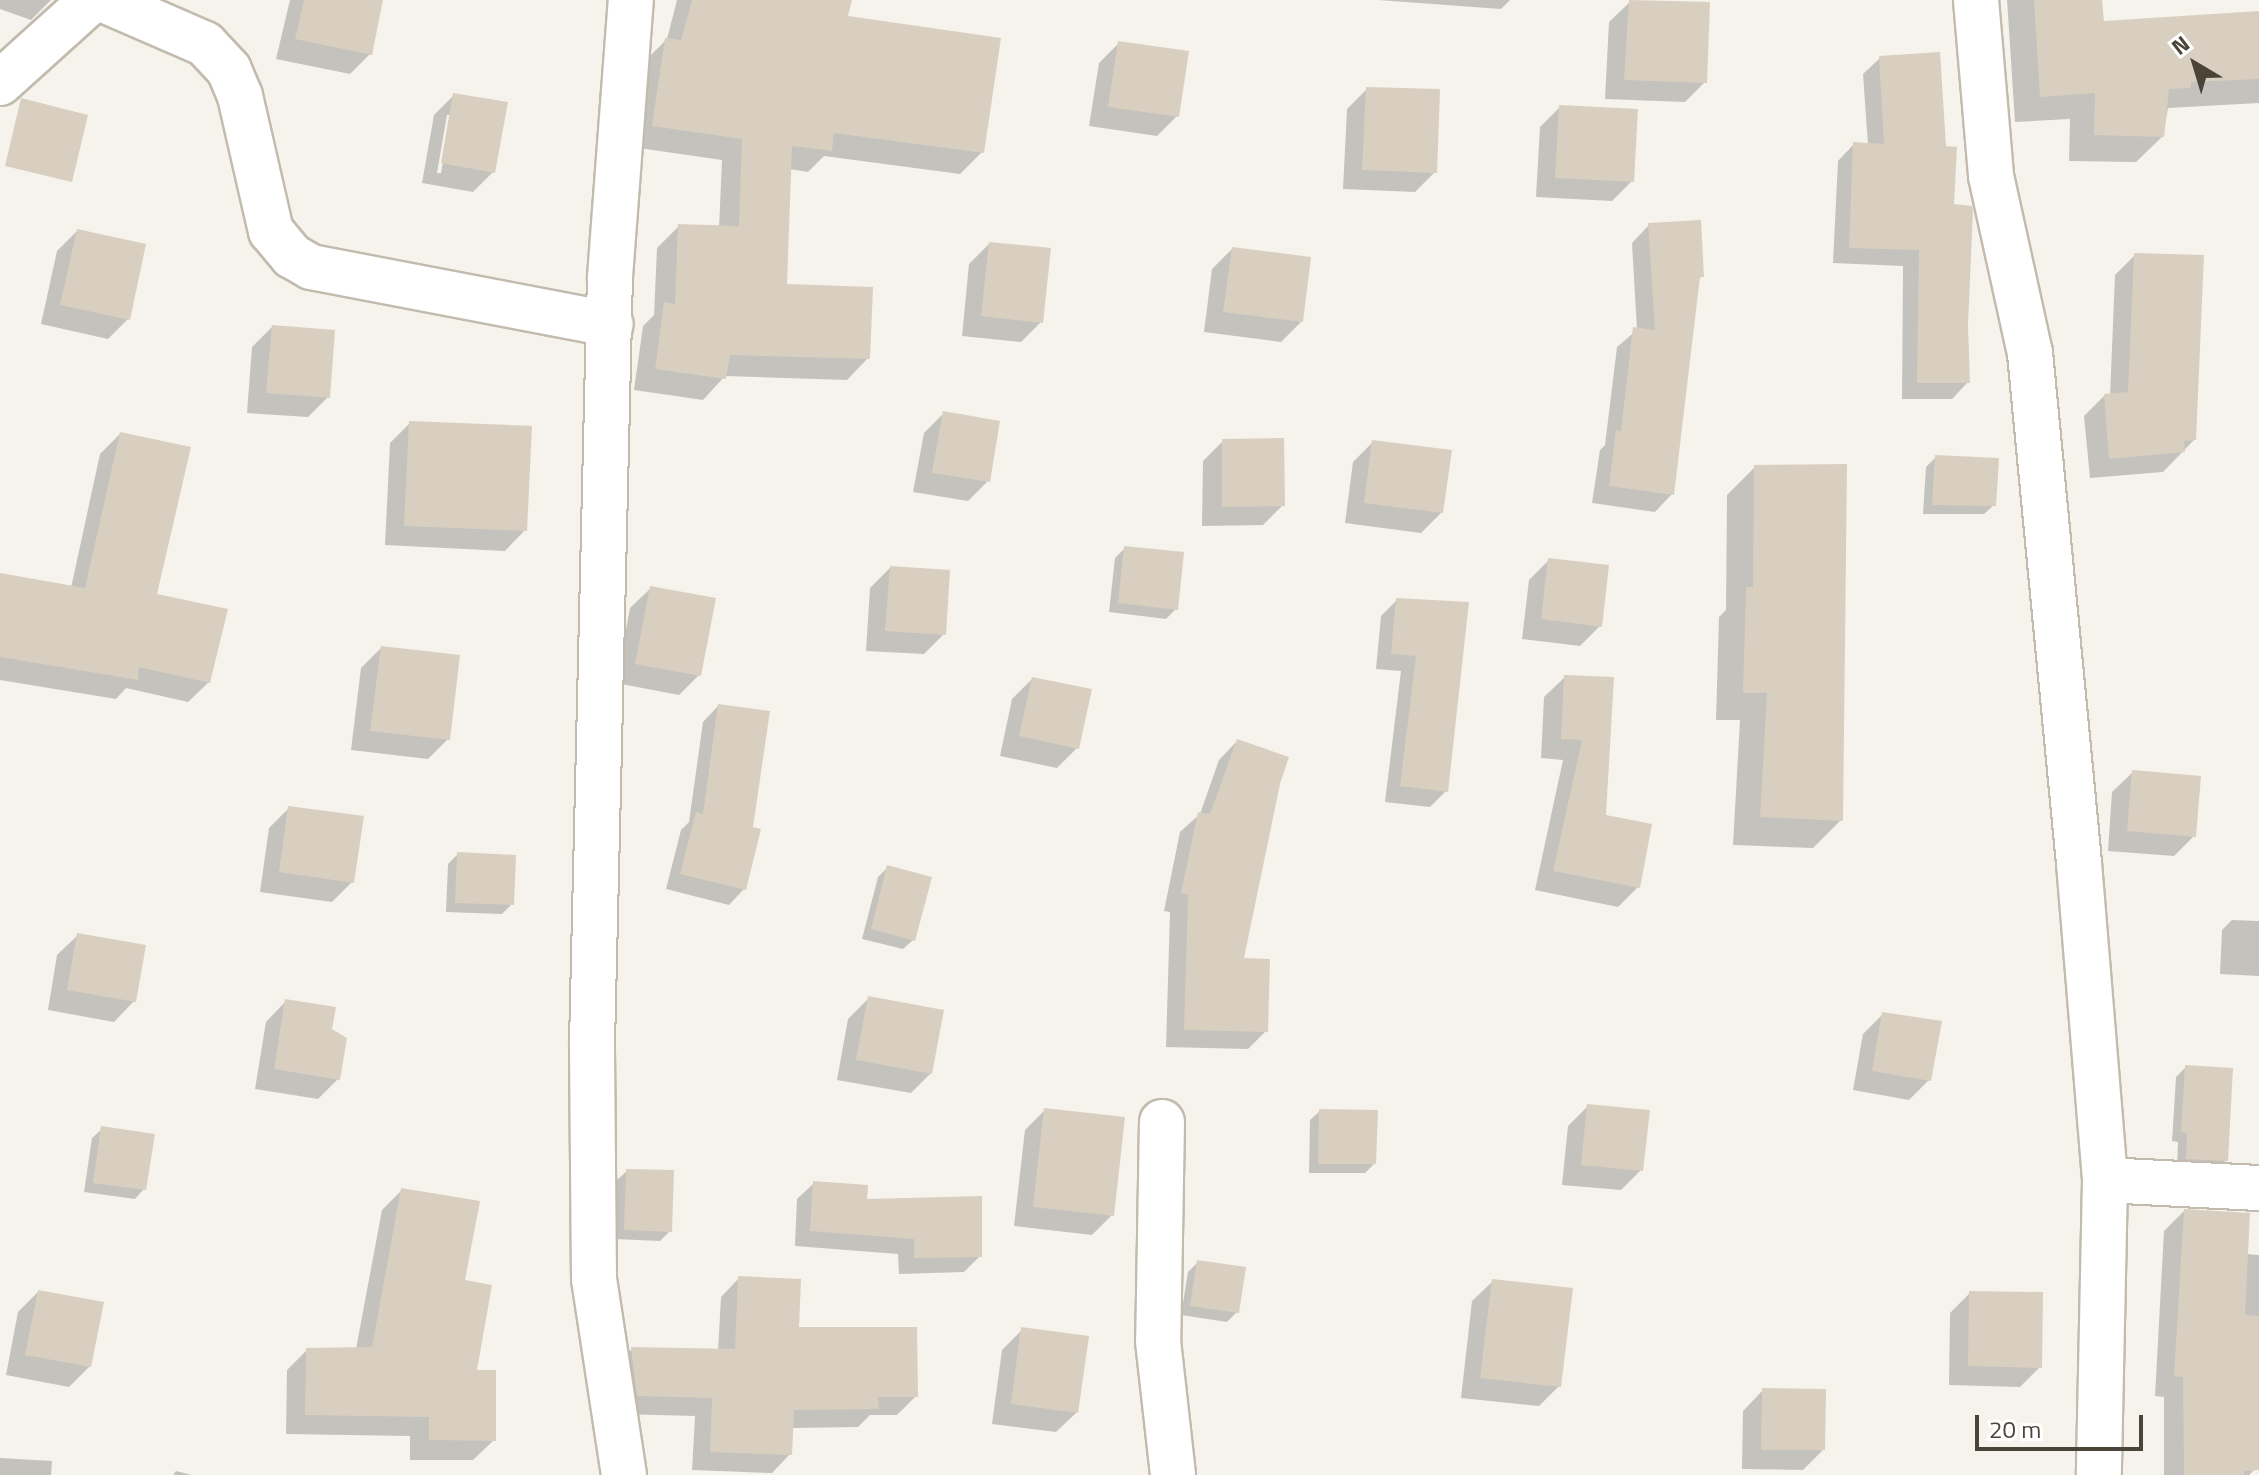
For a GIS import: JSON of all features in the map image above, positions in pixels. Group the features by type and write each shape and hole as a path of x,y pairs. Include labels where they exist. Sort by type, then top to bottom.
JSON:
{"street":[{"path":"0,83 92,0"},
{"path":"104,0 205,44 229,70 240,96 271,231 292,256 311,267 611,324"},
{"path":"624,1475 594,1263 592,1044 610,277 631,0"},
{"path":"1976,0 1991,176 2030,353 2079,863 2105,1180 2099,1475"},
{"path":"1162,1122 1158,1341 1173,1475"},
{"path":"2105,1180 2259,1188"}],"building":[{"path":"304,0 383,0 372,55 295,39"},
{"path":"692,0 852,0 848,16 1001,38 984,153 834,133 832,151 792,146 787,284 873,287 870,359 730,355 726,379 655,369 664,302 675,304 678,224 739,226 742,139 652,126 665,38 681,40"},
{"path":"1629,0 1710,2 1707,83 1624,80"},
{"path":"2034,0 2102,0 2104,21 2259,11 2259,79 2191,82 2191,88 2169,89 2164,137 2094,135 2095,93 2040,97"},
{"path":"1118,41 1189,51 1179,117 1108,107"},
{"path":"1940,52 1946,146 1957,147 1954,204 1972,206 1973,211 1968,325 1970,383 1917,383 1919,250 1849,248 1853,142 1884,144 1879,56"},
{"path":"1366,87 1440,89 1437,173 1362,170"},
{"path":"453,93 508,102 495,173 441,163"},
{"path":"21,98 88,115 72,182 5,166"},
{"path":"1559,105 1638,109 1634,182 1555,178"},
{"path":"1701,220 1704,277 1700,277 1674,495 1609,486 1616,430 1621,431 1633,327 1655,330 1648,223"},
{"path":"77,229 146,244 130,320 60,305"},
{"path":"989,242 1051,248 1043,323 981,316"},
{"path":"1232,247 1311,257 1303,322 1223,312"},
{"path":"2134,253 2204,255 2196,440 2184,441 2185,452 2109,459 2104,394 2128,392"},
{"path":"272,325 335,330 330,398 266,393"},
{"path":"943,411 1000,421 990,482 932,473"},
{"path":"409,421 532,426 527,531 404,526"},
{"path":"120,432 191,447 157,594 228,609 210,683 139,667 138,680 0,657 0,573 85,588"},
{"path":"1284,438 1285,506 1222,507 1222,439"},
{"path":"1372,440 1452,450 1443,513 1364,503"},
{"path":"1935,455 1999,458 1996,506 1932,505"},
{"path":"1847,464 1843,821 1760,817 1767,693 1743,693 1746,587 1753,587 1754,465"},
{"path":"1124,546 1184,552 1178,610 1118,603"},
{"path":"1548,558 1609,565 1602,627 1541,619"},
{"path":"890,566 950,570 946,635 885,631"},
{"path":"650,586 716,598 701,676 635,664"},
{"path":"1396,598 1469,602 1448,792 1400,786 1416,656 1391,654"},
{"path":"381,646 460,655 450,740 370,731"},
{"path":"1564,675 1614,677 1606,815 1652,824 1640,888 1553,871 1582,740 1561,739"},
{"path":"1032,677 1092,689 1079,749 1019,736"},
{"path":"718,704 770,711 753,827 761,829 746,890 680,874 696,812 703,814"},
{"path":"1237,739 1289,757 1280,784 1244,958 1270,959 1268,1032 1184,1030 1188,895 1181,893 1198,812 1210,814"},
{"path":"2132,770 2201,776 2196,837 2127,831"},
{"path":"288,806 364,816 354,883 279,872"},
{"path":"457,852 516,855 514,905 455,903"},
{"path":"887,865 932,877 915,941 871,929"},
{"path":"77,933 146,945 136,1002 67,990"},
{"path":"868,996 944,1010 932,1074 856,1060"},
{"path":"285,999 336,1007 332,1029 347,1038 340,1080 274,1069"},
{"path":"1882,1012 1942,1021 1931,1081 1872,1071"},
{"path":"2185,1065 2233,1068 2228,1161 2186,1159 2187,1133 2181,1132"},
{"path":"1587,1104 1650,1110 1643,1171 1581,1165"},
{"path":"1044,1108 1125,1117 1114,1216 1033,1207"},
{"path":"1319,1109 1378,1110 1376,1164 1318,1164"},
{"path":"101,1126 155,1134 146,1190 93,1183"},
{"path":"626,1169 674,1170 672,1232 624,1230"},
{"path":"813,1181 868,1185 867,1199 982,1196 982,1257 914,1258 914,1239 810,1231"},
{"path":"401,1188 480,1201 465,1280 492,1285 477,1370 496,1370 496,1441 429,1440 429,1417 305,1415 306,1348 372,1347"},
{"path":"2184,1209 2250,1213 2245,1315 2259,1316 2259,1470 2244,1471 2244,1475 2184,1475 2183,1377 2174,1376"},
{"path":"1197,1260 1246,1267 1239,1313 1190,1306"},
{"path":"738,1276 801,1279 799,1327 917,1327 918,1397 878,1397 879,1409 794,1410 792,1455 710,1452 712,1398 637,1396 631,1347 735,1349"},
{"path":"1492,1279 1573,1288 1561,1387 1480,1378"},
{"path":"38,1290 104,1302 91,1367 25,1355"},
{"path":"1969,1291 2043,1292 2042,1368 1968,1366"},
{"path":"1021,1327 1089,1336 1078,1413 1011,1404"},
{"path":"1762,1388 1826,1389 1825,1450 1761,1450"}]}
